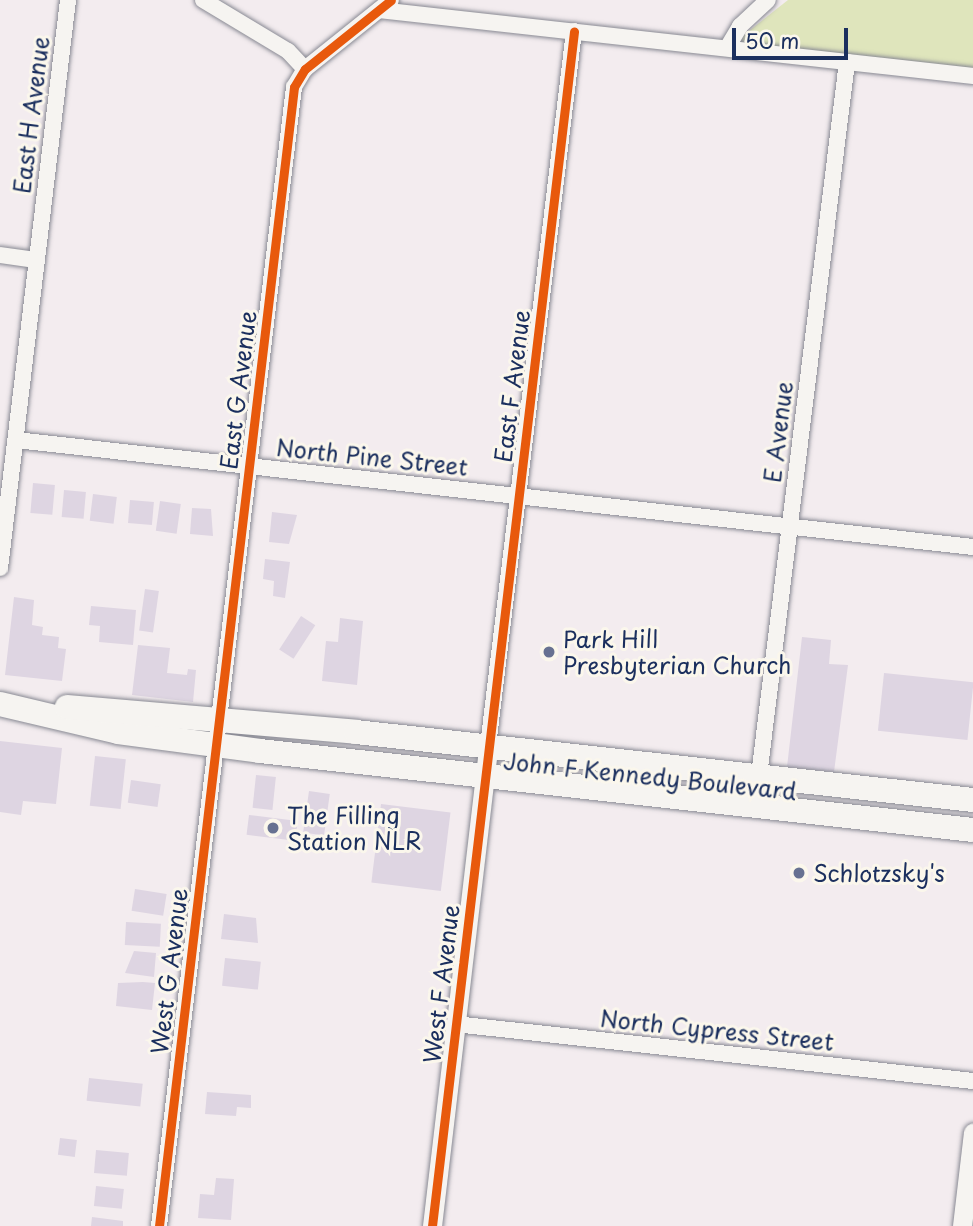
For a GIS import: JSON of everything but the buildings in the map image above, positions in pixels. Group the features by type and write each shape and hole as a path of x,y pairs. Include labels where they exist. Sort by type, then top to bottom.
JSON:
{"main road":[{"name":"John F Kennedy Boulevard","path":"0,703 218,720 488,746 759,779 973,800"},
{"name":"John F Kennedy Boulevard","path":"0,703 118,732 216,745 755,808 973,830"}],"street":[{"name":"East H Avenue","path":"0,568 68,0"},
{"path":"203,0 288,51 305,69 385,5 574,31 973,76"},
{"path":"727,48 740,26 768,0"},
{"name":"East F Avenue","path":"488,746 574,31"},
{"name":"E Avenue","path":"755,808 847,62"},
{"name":"East G Avenue","path":"218,720 294,86 305,69"},
{"path":"0,255 37,260"},
{"name":"North Pine Street","path":"16,440 973,547"},
{"name":"West G Avenue","path":"159,1226 218,720"},
{"name":"West F Avenue","path":"432,1226 488,746"},
{"name":"North Cypress Street","path":"455,1024 973,1081"},
{"path":"962,1226 973,1133"}],"green space":[{"path":"788,0 973,0 973,76 727,48"}],"cycle path":[{"path":"159,1226 294,87 305,69 391,0"},
{"path":"432,1226 574,31"}],"place":[{"name":"Park Hill Presbyterian Church","path":"549,652"},
{"name":"The Filling Station NLR","path":"273,828"},
{"name":"Schlotzsky's","path":"799,873"}]}
